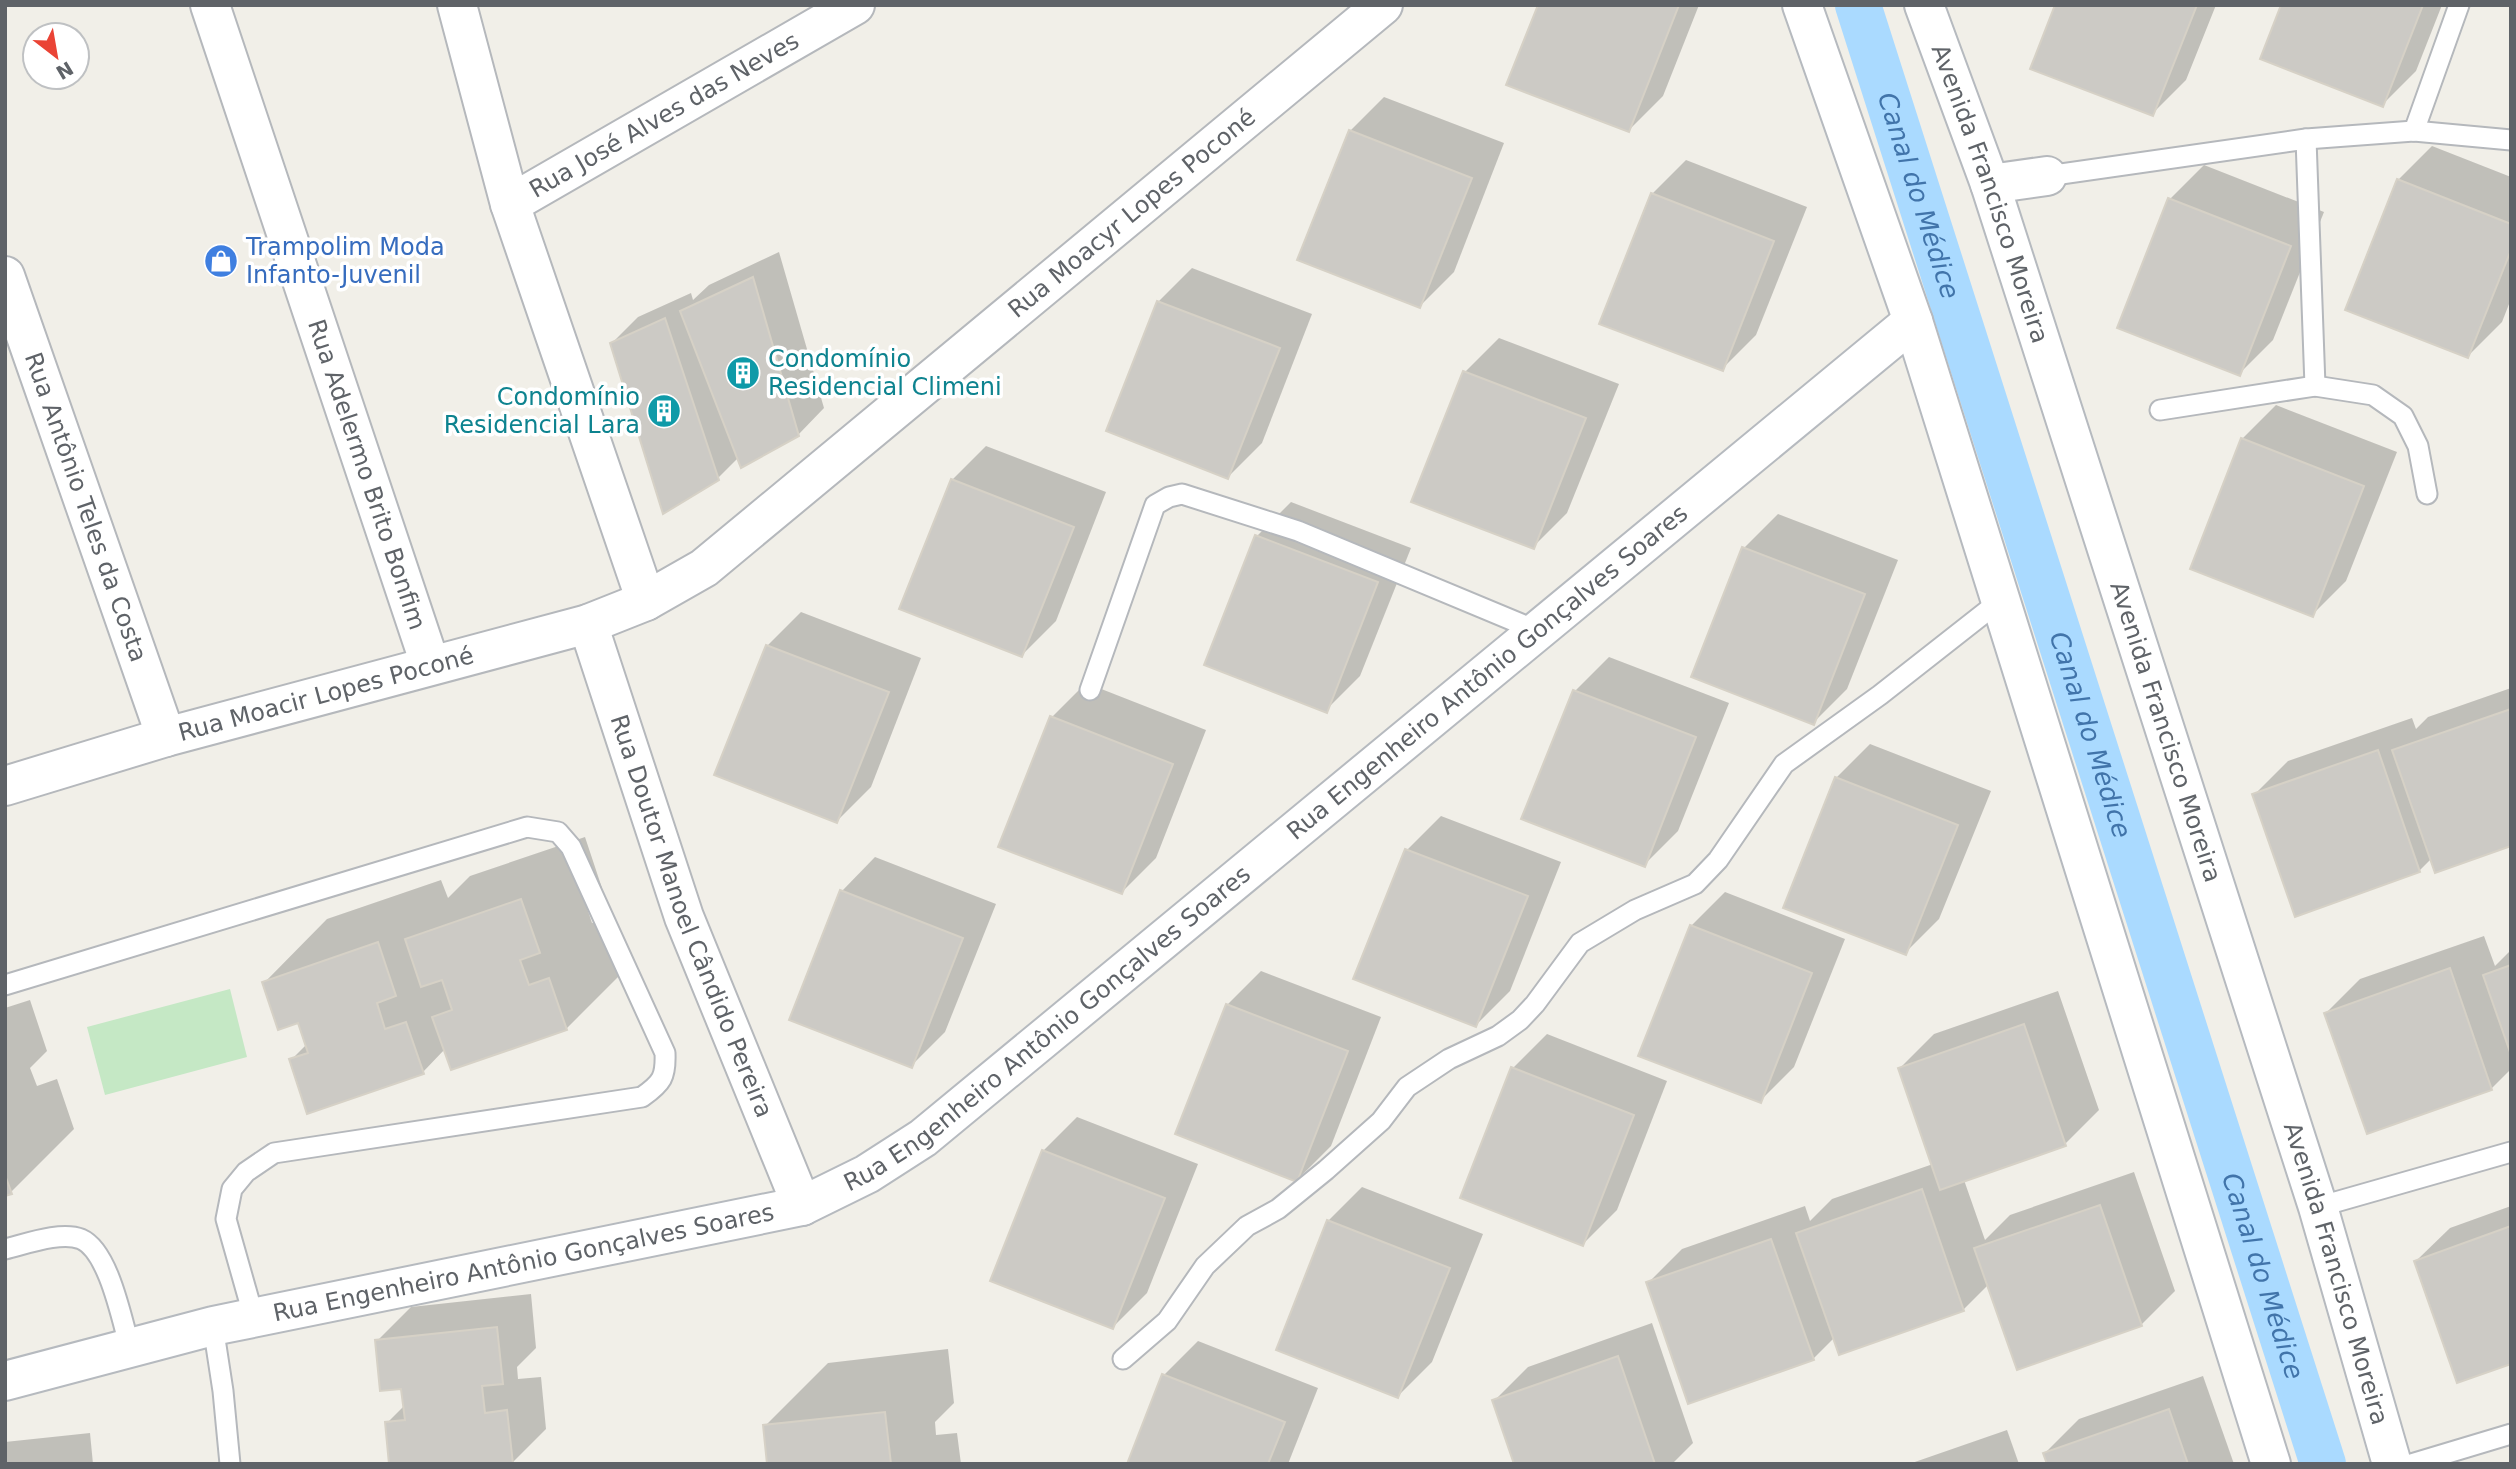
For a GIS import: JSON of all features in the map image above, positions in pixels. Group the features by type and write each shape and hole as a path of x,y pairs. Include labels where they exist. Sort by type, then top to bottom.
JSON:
{"street":[{"name":"Rua Adelermo Brito Bonfim","path":"209,5 430,664"},
{"path":"457,5 510,204 646,601"},
{"name":"Rua José Alves das Neves","path":"510,204 855,5"},
{"name":"Rua Moacyr Lopes Poconé","path":"646,601 704,568 1383,5"},
{"path":"1802,5 1913,321 2271,1464"},
{"name":"Avenida Francisco Moreira","path":"1924,5 1990,184 2318,1207 2392,1464"},
{"path":"1990,184 2047,176"},
{"name":"Rua Antônio Teles da Costa","path":"5,276 166,737"},
{"name":"Rua Engenheiro Antônio Gonçalves Soares","path":"5,1381 213,1326 802,1206 867,1174 923,1138 1913,321"},
{"name":"Rua Moacir Lopes Poconé","path":"5,786 166,737 430,664 588,624 646,601"},
{"name":"Rua Doutor Manoel Cândido Pereira","path":"588,624 684,917 802,1206"}],"lane":[{"path":"2414,131 2459,5"},
{"path":"2047,176 2306,139 2414,131 2511,140"},
{"path":"2306,139 2315,386"},
{"path":"2160,410 2315,386 2373,395 2403,416 2417,446 2427,494"},
{"path":"1090,690 1155,505 1169,497 1182,494 1297,531 1538,631"},
{"path":"1123,1359 1167,1321 1213,1258 1247,1226 1278,1209 1326,1170 1381,1121 1407,1087 1449,1059 1498,1036 1520,1020 1580,943 1635,909 1695,884 1718,860 1784,764 1880,695 2001,600"},
{"path":"5,985 527,827 558,832 571,847 665,1053 666,1073 655,1088 642,1097 274,1153 246,1172 232,1189 226,1219 254,1318"},
{"path":"2318,1207 2511,1152"},
{"path":"5,1249 54,1237 81,1240 95,1251 106,1270 130,1348"},
{"path":"213,1326 230,1464"},
{"path":"2411,1464 2511,1434"}],"green space":[{"path":"230,989 247,1057 105,1095 87,1027"}],"building":[{"path":"1538,5 1679,5 1629,132 1506,85"},
{"path":"2055,5 2197,5 2153,116 2030,69"},
{"path":"2281,5 2423,5 2383,107 2260,59"},
{"path":"1349,130 1472,178 1420,308 1297,260"},
{"path":"2397,179 2511,224 2511,250 2468,358 2345,310"},
{"path":"1651,193 1774,241 1723,371 1599,324"},
{"path":"2168,198 2291,246 2240,376 2117,328"},
{"name":"Condomínio Residencial Climeni","path":"753,277 799,436 741,468 680,311"},
{"path":"1157,301 1280,348 1228,479 1106,431"},
{"name":"Condomínio Residencial Lara","path":"665,318 719,480 663,514 610,343"},
{"path":"1463,371 1586,418 1534,549 1411,502"},
{"path":"2241,438 2364,486 2313,617 2190,569"},
{"path":"951,479 1074,527 1022,657 899,609"},
{"path":"1255,535 1378,582 1327,713 1204,665"},
{"path":"1742,547 1865,594 1814,725 1691,677"},
{"path":"766,645 889,692 837,823 714,775"},
{"path":"1573,690 1696,737 1645,867 1521,819"},
{"path":"2511,709 2511,846 2435,873 2392,750"},
{"path":"1050,716 1173,764 1122,894 998,847"},
{"path":"2378,750 2420,872 2295,917 2252,794"},
{"path":"1835,777 1958,825 1906,955 1783,908"},
{"path":"1405,849 1528,896 1476,1027 1353,979"},
{"path":"840,890 963,938 912,1068 789,1020"},
{"path":"521,899 540,953 520,960 529,985 549,978 567,1030 451,1070 432,1017 452,1010 442,980 421,987 405,939"},
{"path":"1690,925 1812,973 1761,1103 1638,1056"},
{"path":"378,942 396,996 377,1003 385,1029 406,1022 424,1074 307,1114 289,1059 308,1053 298,1023 278,1030 262,982"},
{"path":"2511,965 2511,1055 2483,975"},
{"path":"2450,968 2492,1090 2367,1134 2324,1013"},
{"path":"1226,1004 1348,1051 1297,1182 1175,1134"},
{"path":"2024,1024 2066,1146 1940,1190 1898,1068"},
{"path":"1511,1067 1634,1115 1583,1246 1460,1198"},
{"path":"1042,1150 1165,1198 1113,1329 990,1281"},
{"path":"5,1175 12,1194 5,1196"},
{"path":"1922,1189 1964,1311 1839,1355 1796,1233"},
{"path":"2100,1205 2142,1326 2017,1370 1974,1248"},
{"path":"1327,1220 1450,1268 1398,1398 1276,1350"},
{"path":"2511,1226 2511,1364 2457,1383 2414,1261"},
{"path":"1771,1239 1814,1360 1688,1404 1646,1282"},
{"path":"497,1327 503,1384 482,1386 485,1413 507,1410 513,1464 389,1464 385,1422 405,1420 401,1389 380,1391 375,1340"},
{"path":"1618,1356 1655,1464 1514,1464 1492,1400"},
{"path":"1162,1374 1285,1422 1268,1464 1127,1464"},
{"path":"2169,1409 2188,1464 2047,1464 2043,1453"},
{"path":"885,1412 891,1464 767,1464 763,1425"}],"waterway":[{"name":"Canal do Médice","path":"1858,5 2323,1464"}],"place":[{"name":"Trampolim Moda Infanto-Juvenil","path":"221,261"},
{"name":"Condomínio Residencial Climeni","path":"743,373"},
{"name":"Condomínio Residencial Lara","path":"664,411"}]}
